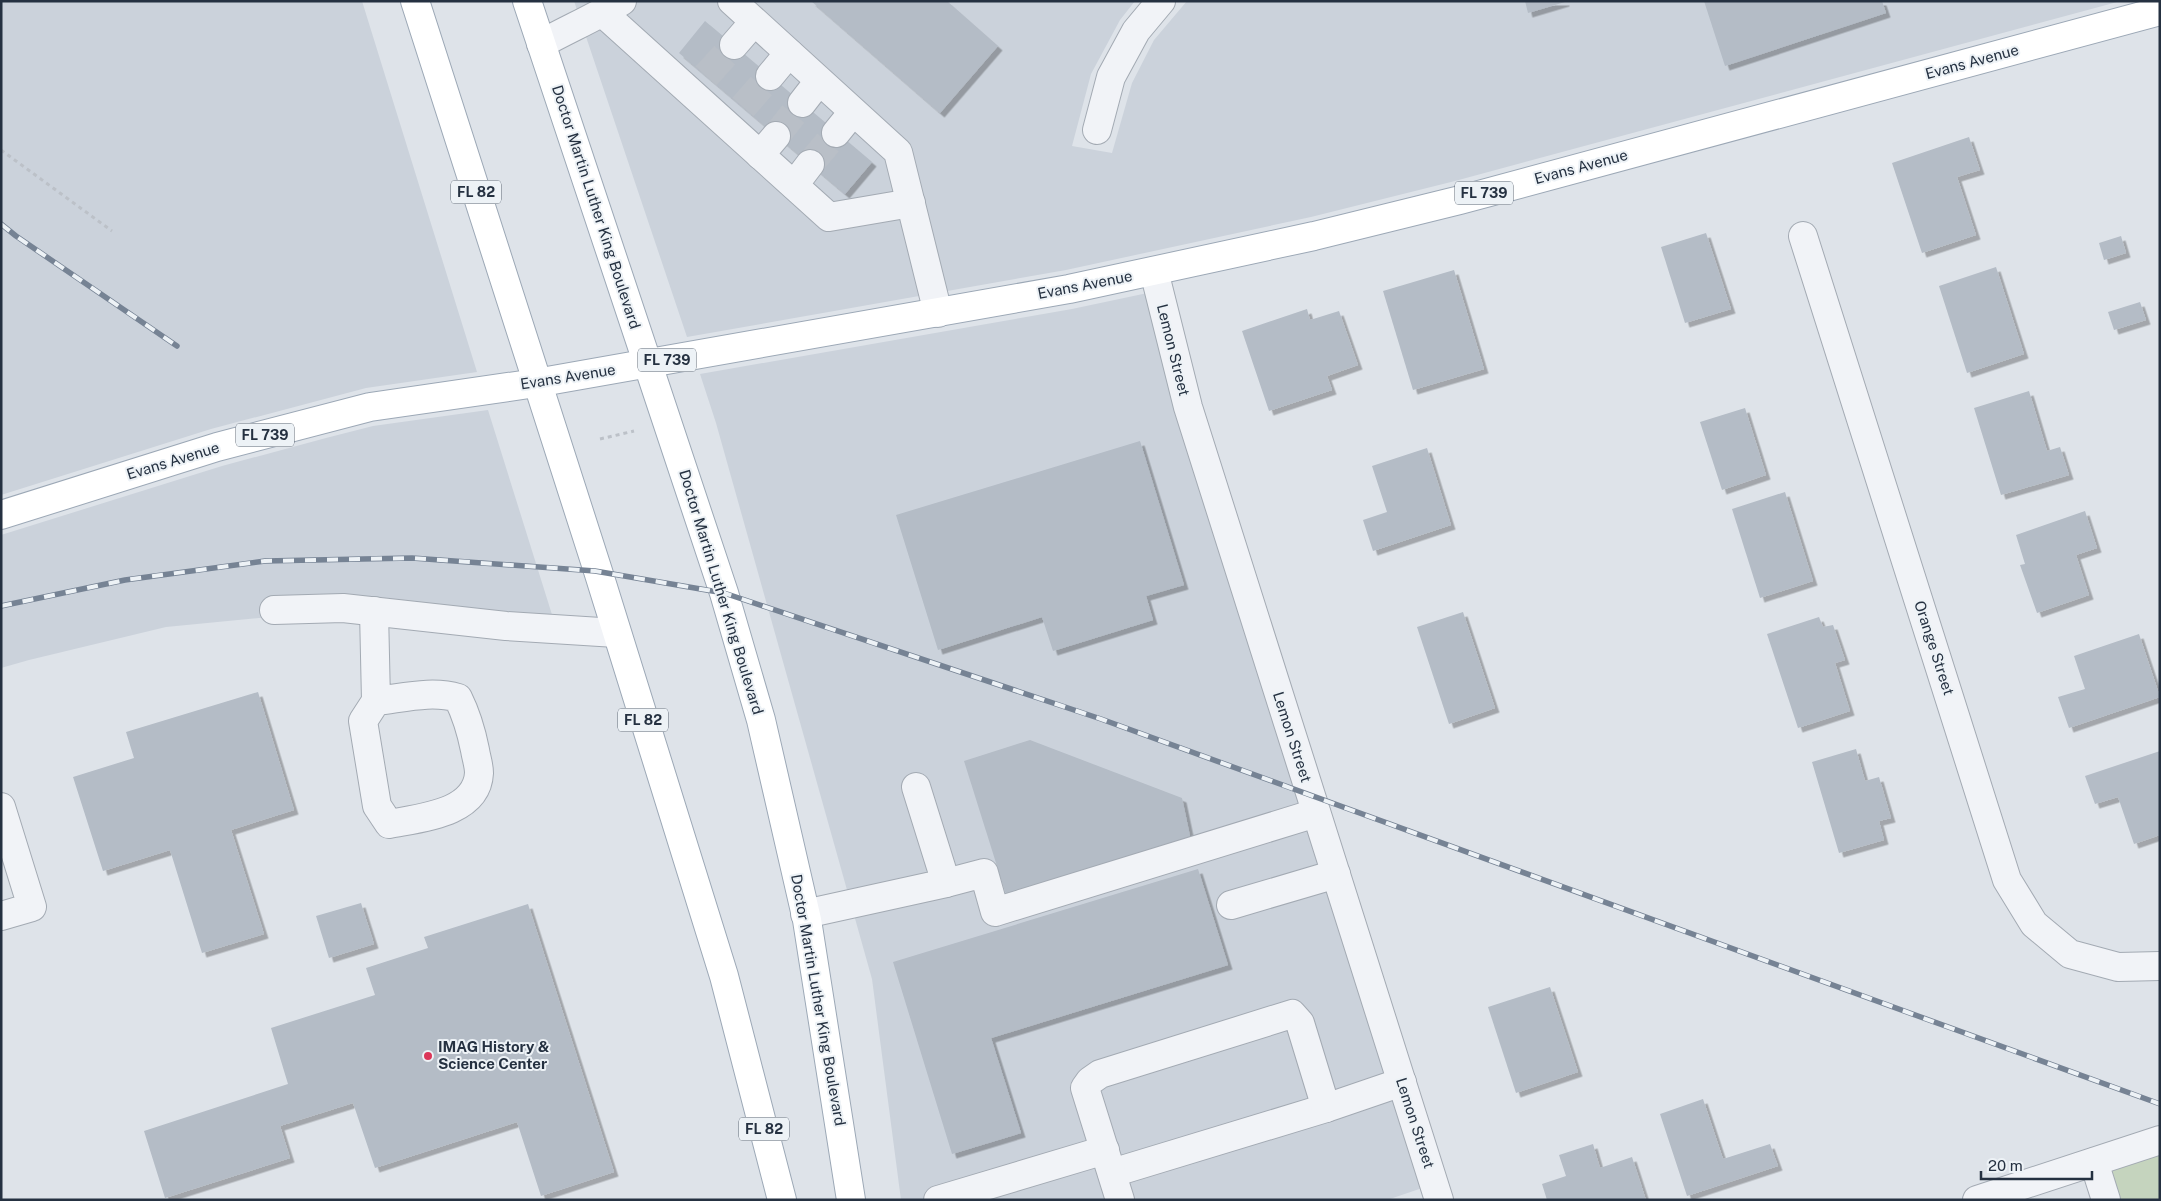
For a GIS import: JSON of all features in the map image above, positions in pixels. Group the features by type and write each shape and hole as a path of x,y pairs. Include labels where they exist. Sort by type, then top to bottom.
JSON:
{"main road":[{"name":"FL 82","path":"415,1 724,976 782,1200"},
{"name":"Doctor Martin Luther King Boulevard","path":"527,1 724,593 761,720 805,914 851,1200"},
{"name":"Evans Avenue","path":"1,515 217,447 370,407 536,383 938,313 1069,289 1314,236 1460,200 2156,8"}],"street":[{"path":"732,1 898,152 938,313"},
{"path":"1097,130 1111,78 1136,31 1161,1"},
{"path":"541,44 568,28 613,7 802,175 829,217 911,203"},
{"path":"734,45 754,22"},
{"path":"770,76 789,53"},
{"path":"802,103 820,81"},
{"path":"836,133 853,112"},
{"name":"Orange Street","path":"1803,236 2007,880 2034,924 2070,954 2118,967 2160,966"},
{"name":"Lemon Street","path":"1154,271 1188,407 1439,1200"},
{"path":"274,610 343,608 506,626 616,633"},
{"path":"374,611 376,701 363,721 377,806 388,824 443,812 466,800 476,787 479,772 469,719 458,698 445,694 376,701"},
{"path":"916,787 946,883"},
{"path":"1,807 32,907 1,916"},
{"path":"805,914 984,873 995,912 1316,813"},
{"path":"1231,905 1336,874"},
{"path":"1120,1200 1085,1088 1090,1080 1100,1074 1292,1014 1300,1023 1326,1108"},
{"path":"938,1200 1109,1162 1326,1108 1402,1082"},
{"path":"1977,1200 2160,1140"},
{"path":"2094,1162 2106,1200"}],"path":[{"path":"1,150 112,231"},
{"path":"600,438 642,430"}],"shaded area":[{"path":"1,1 362,1 477,372 366,388 211,429 1,495"},
{"path":"574,1 1135,1 1120,20 1091,74 1072,146 1112,153 1132,83 1154,40 1187,1 2121,1 1455,181 1311,217 1066,270 687,337"},
{"path":"1157,291 1434,1184 1387,1200 901,1200 872,979 716,423 700,374 1072,309"},
{"path":"488,410 559,637 392,616 259,618 166,627 1,668 1,535 222,466 326,438 373,426"}],"green space":[{"path":"2160,1140 2160,1200 2106,1200 2094,1162"}],"building":[{"path":"811,1 947,1 998,46 940,113"},
{"path":"1525,1 1565,1 1565,2 1528,13"},
{"path":"1704,1 1882,1 1886,13 1725,66"},
{"path":"705,21 872,162 845,194 679,53"},
{"path":"1969,137 1980,170 1957,177 1976,235 1922,253 1892,163"},
{"path":"1706,233 1731,309 1685,323 1661,247"},
{"path":"2121,236 2126,253 2104,260 2099,243"},
{"path":"1996,267 2024,354 1967,373 1939,286"},
{"path":"1454,270 1484,369 1413,390 1383,291"},
{"path":"2140,302 2146,320 2114,330 2108,312"},
{"path":"1307,309 1310,320 1339,311 1358,365 1327,376 1332,390 1269,411 1242,331"},
{"path":"2029,391 2047,451 2060,447 2069,475 2001,495 1974,408"},
{"path":"1745,408 1766,475 1722,490 1700,422"},
{"path":"1140,441 1184,585 1146,596 1153,620 1053,651 1042,617 938,650 896,515"},
{"path":"1427,448 1451,525 1373,551 1363,520 1387,512 1372,466"},
{"path":"1785,492 1813,581 1760,598 1732,509"},
{"path":"2085,511 2097,548 2076,555 2089,595 2037,613 2020,565 2025,564 2016,535"},
{"path":"1463,612 1495,708 1449,724 1417,627"},
{"path":"1819,617 1823,627 1833,625 1845,660 1835,663 1850,711 1798,728 1767,634"},
{"path":"2139,634 2160,697 2069,728 2058,697 2085,689 2074,656"},
{"path":"258,692 294,810 231,830 264,934 202,953 170,850 103,871 73,777 134,758 126,732"},
{"path":"1030,740 1182,798 1191,841 1007,898 964,761"},
{"path":"1856,749 1865,781 1879,777 1891,818 1879,821 1884,840 1839,853 1812,762"},
{"path":"2160,751 2160,835 2134,844 2118,797 2095,804 2085,776"},
{"path":"1198,869 1228,965 991,1038 1021,1133 952,1154 893,962"},
{"path":"361,903 374,944 329,958 316,916"},
{"name":"IMAG History & Science Center","path":"528,904 614,1172 541,1196 517,1122 375,1168 353,1103 280,1126 290,1158 165,1198 144,1131 288,1084 271,1028 375,995 366,968 428,948 424,937"},
{"path":"1550,987 1578,1072 1516,1093 1488,1007"},
{"path":"1703,1099 1723,1159 1770,1144 1778,1166 1687,1196 1660,1114"},
{"path":"1593,1144 1600,1168 1632,1157 1646,1200 1547,1200 1542,1184 1566,1176 1559,1155"}],"tunnel":[{"path":"706,76 734,45"},
{"path":"743,107 770,76"},
{"path":"776,136 802,103"},
{"path":"810,164 836,133"}],"railway":[{"path":"1,224 177,346"},
{"path":"1,606 125,580 265,561 412,558 595,571 724,593 1101,719 2160,1104"}],"place":[{"name":"IMAG History & Science Center","path":"428,1056"}]}
